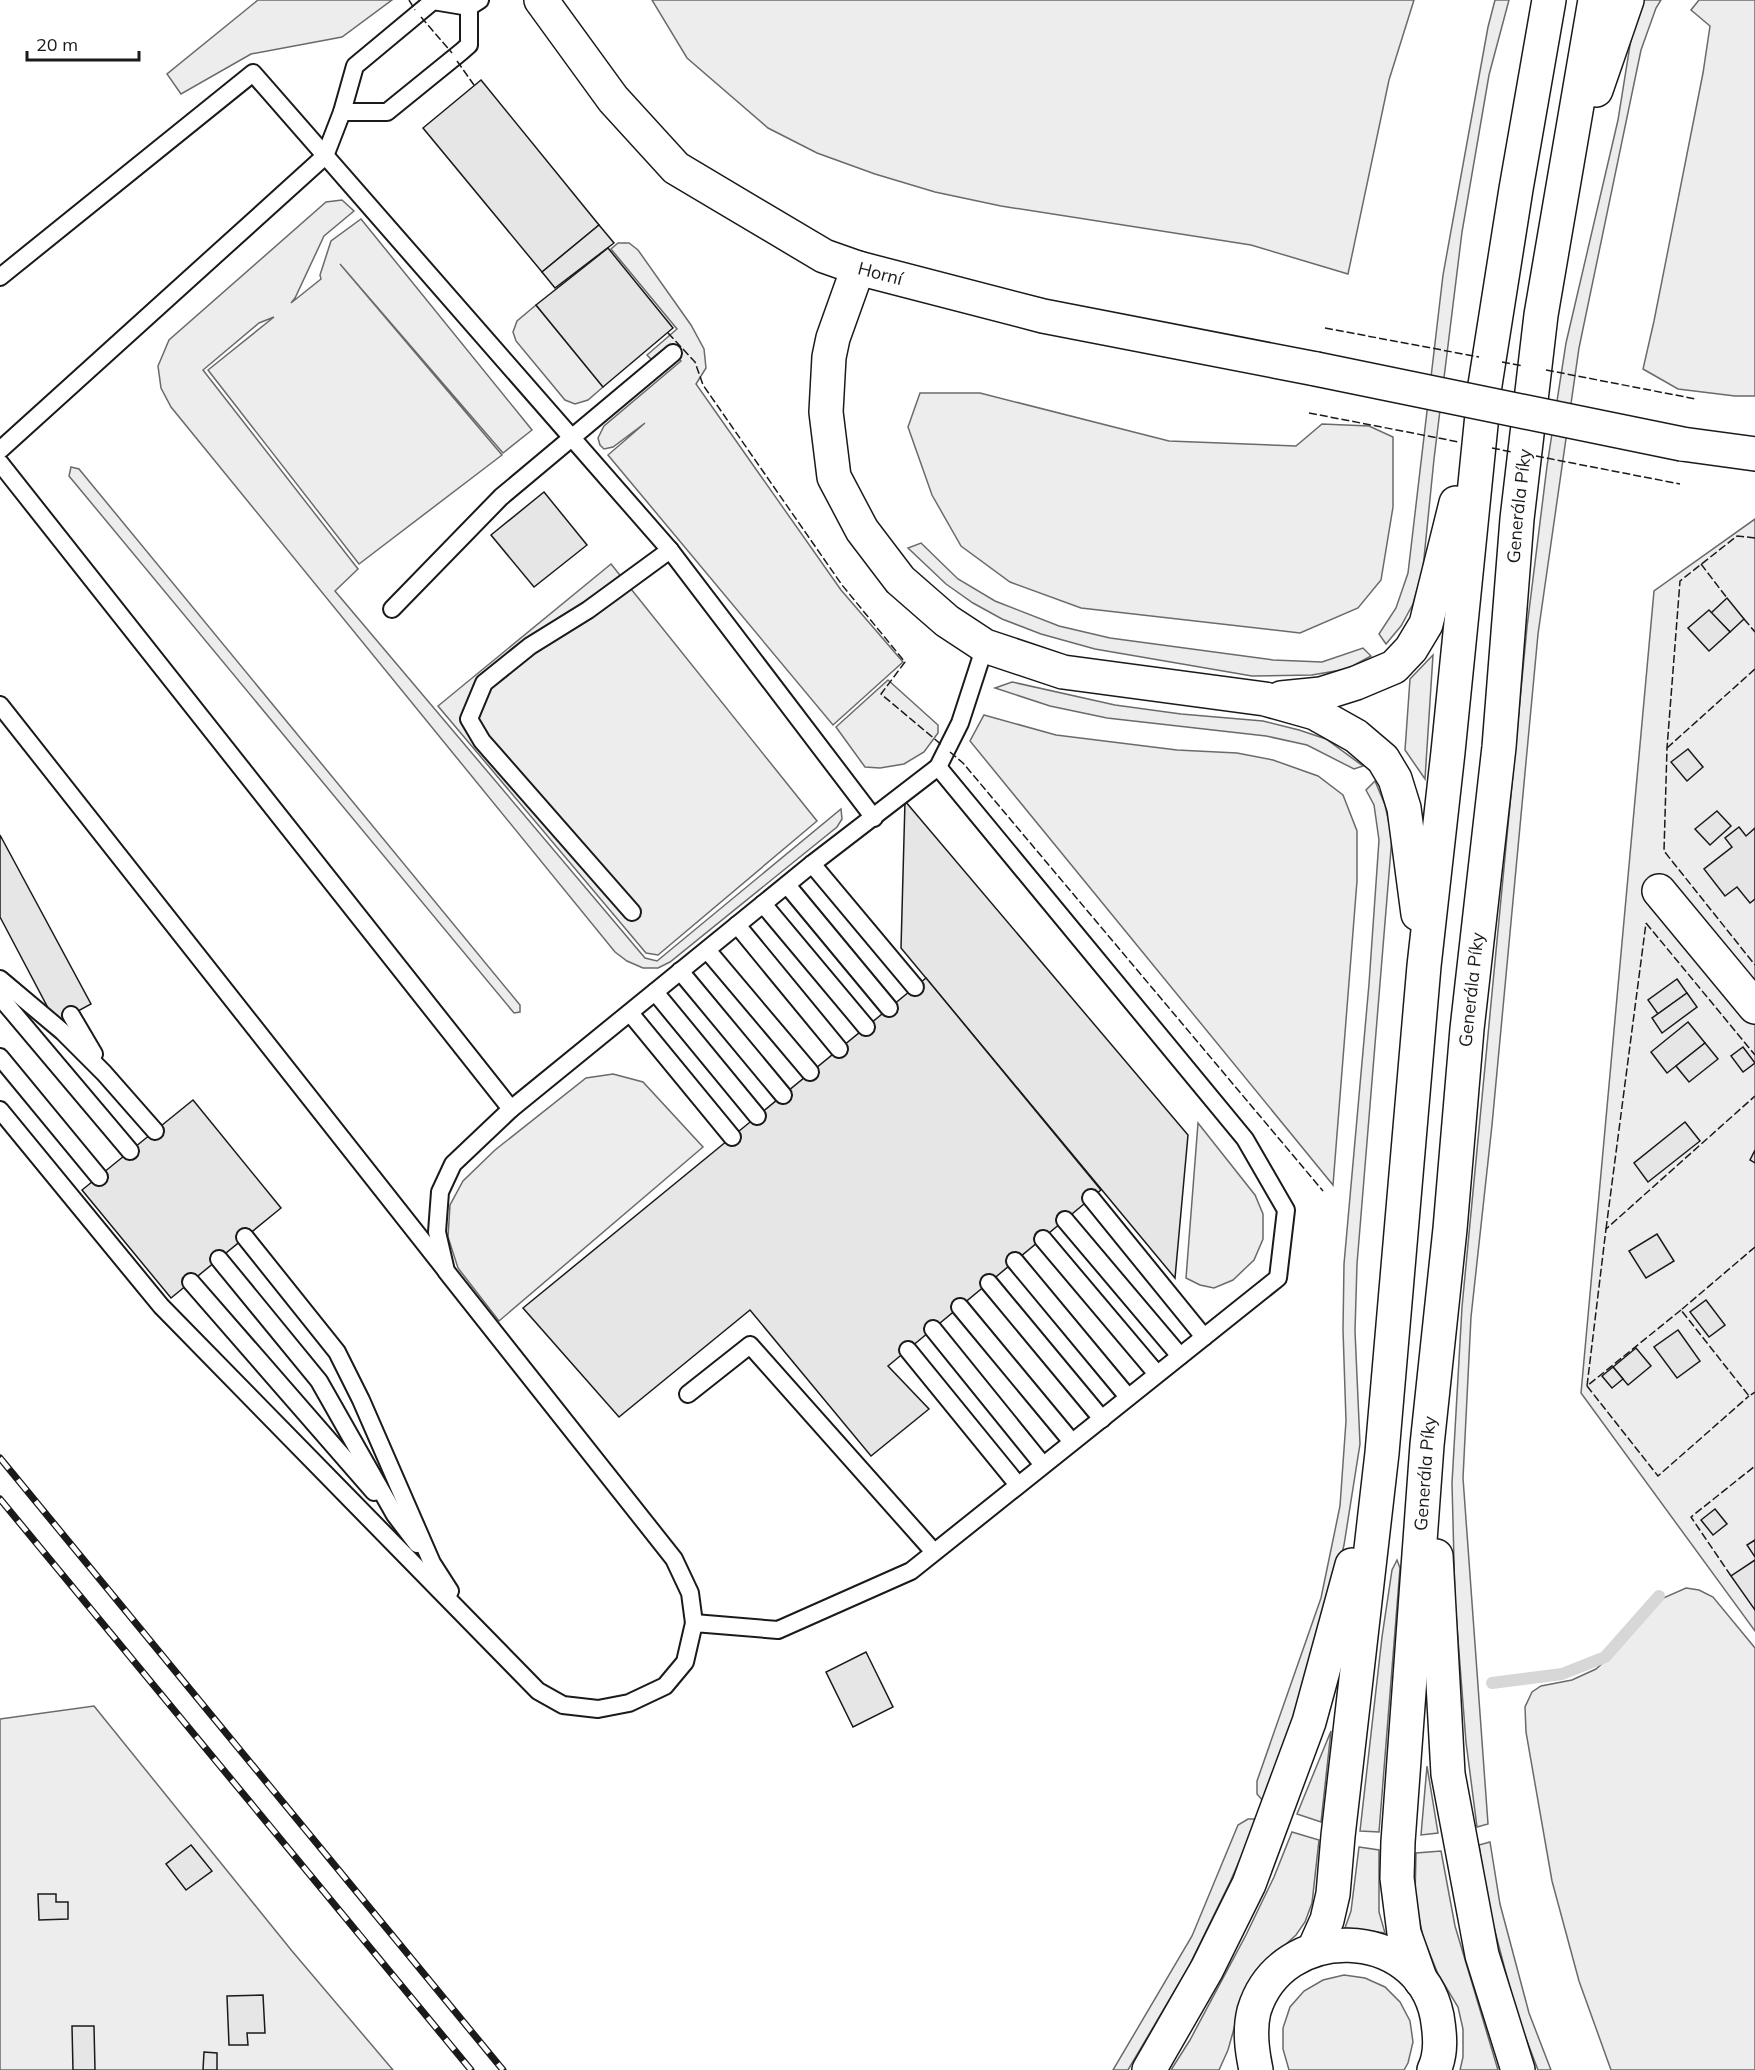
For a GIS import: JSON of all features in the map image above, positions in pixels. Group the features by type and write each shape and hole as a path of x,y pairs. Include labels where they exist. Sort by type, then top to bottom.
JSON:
{"main road":[{"name":"Horní","path":"541,0 613,99 676,168 824,256 858,268 1043,316 1682,444 1755,454"},
{"path":"1314,1949 1327,1920 1333,1894 1382,1453 1424,966 1485,385 1549,0"},
{"name":"Generála Píky","path":"1421,1981 1404,1933 1397,1878 1427,1445 1450,1228 1467,1029 1499,747 1518,508 1540,315 1595,0"},
{"path":"1560,197 1627,0"},
{"path":"858,268 833,338 829,357 826,412 834,477 862,530 900,580 947,621 985,646 1063,672 1264,699 1316,713 1356,736 1383,759 1395,779 1404,808 1424,966"},
{"path":"1264,699 1321,694 1356,683 1394,667 1411,649 1426,624 1434,597 1485,385"},
{"path":"1659,891 1755,1007"},
{"path":"1427,1445 1435,1536 1448,1774 1482,1955 1518,2070"},
{"path":"1149,2070 1207,1969 1249,1884 1264,1845 1309,1722 1382,1453"},
{"path":"1256,2070 1251,2041 1254,2011 1267,1984 1288,1964 1314,1949 1344,1944 1372,1947 1400,1960 1421,1981 1435,2006 1440,2035 1434,2070"}],"lane":[{"path":"0,450 325,156 342,112 355,66 433,1 475,3 469,45 387,112 342,112"},
{"path":"0,277 253,73 670,550 874,818"},
{"path":"392,609 501,497 673,353"},
{"path":"0,463 511,1109"},
{"path":"632,912 482,741 469,719 484,683 531,646 588,610 670,550"},
{"path":"446,1271 437,1232 440,1192 453,1164 511,1109 812,864 938,767 960,723 985,646"},
{"path":"0,705 674,1559 690,1593 694,1623 685,1662 665,1686 629,1703 598,1709 563,1704 538,1691 161,1306 0,1110"},
{"path":"694,1623 778,1630 910,1571 1278,1278 1286,1210 1245,1139 938,767"},
{"path":"812,864 915,987"},
{"path":"787,885 889,1008"},
{"path":"763,904 866,1027"},
{"path":"737,926 839,1049"},
{"path":"707,950 810,1072"},
{"path":"680,971 783,1095"},
{"path":"0,979 63,1032 104,1073 155,1131"},
{"path":"655,992 757,1116"},
{"path":"0,997 129,1151"},
{"path":"630,1013 732,1137"},
{"path":"71,1015 104,1073"},
{"path":"0,1057 99,1177"},
{"path":"1091,1198 1204,1337"},
{"path":"1065,1220 1180,1356"},
{"path":"245,1237 337,1353 362,1400 432,1563"},
{"path":"1043,1239 1157,1374"},
{"path":"219,1259 319,1381 394,1515"},
{"path":"1015,1261 1128,1397"},
{"path":"191,1282 394,1515 432,1563 468,1620"},
{"path":"989,1283 1102,1419"},
{"path":"960,1307 1072,1442"},
{"path":"933,1329 1043,1465"},
{"path":"688,1394 750,1345 934,1552"},
{"path":"908,1350 1018,1485"}],"shaded area":[{"path":"258,0 392,0 342,37 251,54 181,94 167,74"},
{"path":"652,0 1414,0 1389,80 1348,274 1251,245 1001,206 935,192 817,153 768,128 687,58"},
{"path":"1495,0 1509,0 1489,75 1462,232 1423,568 1413,604 1401,626 1386,644 1379,634 1396,608 1408,573 1443,275 1488,27"},
{"path":"1643,0 1661,0 1641,50 1579,348 1538,634 1492,1125 1471,1317 1463,1478 1488,1824 1477,1827 1466,1742 1455,1601 1452,1483 1462,1307 1527,627 1547,466 1566,343 1618,120 1635,14"},
{"path":"1699,0 1755,0 1755,396 1735,396 1678,389 1643,369 1703,73 1710,26 1691,10"},
{"path":"342,200 354,211 324,236 291,303 321,279 320,275 331,241 361,219 532,430 503,453 340,264 502,455 359,564 208,370 274,317 259,323 203,370 358,569 335,591 645,958 657,961 841,809 842,819 837,827 670,962 658,968 643,968 627,961 615,952 171,407 161,388 158,366 169,340 326,202"},
{"path":"618,243 629,243 638,250 691,325 704,349 706,368 696,384 841,590 903,662 833,725 608,455 645,423 613,447 604,449 600,445 598,438 604,426 681,361 675,355 656,364 647,355 677,329 611,249"},
{"path":"536,305 603,387 588,400 575,404 565,400 516,341 513,332 517,321"},
{"path":"920,393 980,393 1169,441 1296,446 1322,424 1369,426 1393,437 1393,507 1381,580 1358,608 1300,633 1081,608 1010,582 961,546 932,495 908,427"},
{"path":"71,467 79,469 520,1005 520,1012 514,1013 69,476"},
{"path":"1755,519 1755,1631 1581,1393 1654,591"},
{"path":"921,543 958,579 995,601 1059,626 1110,638 1273,660 1322,662 1363,648 1371,656 1347,669 1312,675 1252,676 1095,649 1041,634 1002,619 973,603 946,584 908,548"},
{"path":"611,564 817,821 658,955 646,953 438,706"},
{"path":"1433,655 1425,779 1405,750 1410,679"},
{"path":"888,680 938,725 938,733 924,752 904,764 880,768 865,767 836,727"},
{"path":"1012,682 1115,705 1181,714 1263,721 1326,739 1363,766 1354,769 1307,745 1266,736 1107,718 1050,706 995,688"},
{"path":"984,715 1056,735 1177,750 1237,753 1273,760 1318,776 1343,795 1357,831 1357,881 1333,1185 970,741"},
{"path":"1375,781 1385,805 1392,837 1357,1264 1355,1331 1360,1444 1344,1545 1331,1600 1306,1684 1264,1802 1257,1794 1257,1781 1321,1598 1340,1506 1346,1421 1343,1330 1344,1264 1369,984 1379,840 1374,805 1366,790"},
{"path":"613,1074 643,1082 703,1147 499,1321 458,1268 448,1237 450,1205 463,1181 495,1150 586,1078"},
{"path":"1198,1123 1255,1195 1263,1214 1263,1239 1254,1260 1233,1280 1214,1288 1200,1285 1186,1278"},
{"path":"1397,1560 1400,1568 1379,1832 1360,1831 1382,1637 1392,1570"},
{"path":"1686,1588 1699,1590 1713,1597 1755,1648 1755,2070 1611,2070 1579,1981 1552,1881 1526,1732 1525,1707 1532,1692 1541,1686 1572,1680 1596,1669 1619,1648 1652,1603"},
{"path":"94,1706 292,1951 393,2070 0,2070 0,1719"},
{"path":"1331,1731 1321,1822 1297,1814"},
{"path":"1427,1766 1438,1833 1421,1835"},
{"path":"1248,1819 1258,1819 1188,1968 1128,2070 1113,2070 1192,1936 1238,1825"},
{"path":"1292,1832 1319,1840 1312,1903 1305,1922 1296,1935 1259,1969 1244,1993 1228,2050 1219,2070 1171,2070 1190,2040 1246,1935 1274,1877"},
{"path":"1490,1842 1500,1904 1529,2013 1551,2070 1538,2070 1517,2015 1487,1901 1479,1845"},
{"path":"1359,1847 1379,1850 1379,1912 1385,1933 1345,1928 1351,1911"},
{"path":"1441,1851 1455,1926 1498,2070 1460,2070 1463,2057 1463,2029 1458,2007 1438,1974 1423,1937 1415,1898 1416,1853"},
{"path":"1344,1975 1365,1978 1385,1987 1400,2002 1410,2021 1413,2042 1404,2070 1289,2070 1283,2049 1283,2028 1290,2007 1304,1991 1323,1980"}],"building":[{"path":"481,80 599,225 542,272 423,128"},
{"path":"599,225 614,243 555,288 542,272"},
{"path":"608,248 673,328 603,387 536,305"},
{"path":"544,492 587,545 534,587 491,535"},
{"path":"1727,598 1744,619 1730,632 1711,613"},
{"path":"1709,610 1730,632 1709,651 1688,628"},
{"path":"1688,749 1703,767 1687,781 1671,762"},
{"path":"905,801 1188,1135 1175,1278 901,948"},
{"path":"1717,811 1731,826 1710,845 1695,829"},
{"path":"1739,827 1746,836 1755,828 1755,899 1750,903 1737,887 1725,896 1704,869 1732,847 1725,838"},
{"path":"0,835 91,1004 56,1023 0,917"},
{"path":"926,978 1101,1190 888,1366 929,1409 871,1456 750,1310 619,1417 523,1308"},
{"path":"1677,979 1687,993 1658,1014 1648,1000"},
{"path":"1687,993 1697,1007 1662,1033 1652,1018"},
{"path":"1688,1022 1705,1043 1667,1073 1651,1052"},
{"path":"1705,1043 1718,1059 1689,1082 1676,1066"},
{"path":"1743,1047 1755,1063 1743,1072 1731,1056"},
{"path":"193,1100 281,1208 171,1298 82,1190"},
{"path":"1685,1122 1700,1141 1648,1182 1634,1163"},
{"path":"1755,1150 1755,1163 1750,1160"},
{"path":"1657,1234 1674,1261 1646,1278 1629,1251"},
{"path":"1706,1300 1725,1325 1709,1337 1690,1312"},
{"path":"1678,1330 1700,1361 1677,1378 1654,1347"},
{"path":"1636,1348 1651,1366 1628,1385 1613,1367"},
{"path":"1613,1367 1623,1379 1612,1388 1602,1376"},
{"path":"1715,1509 1727,1524 1713,1535 1701,1520"},
{"path":"1755,1540 1755,1557 1747,1545"},
{"path":"1755,1560 1755,1610 1731,1576"},
{"path":"866,1652 893,1707 853,1727 826,1672"},
{"path":"191,1845 212,1871 186,1890 166,1864"},
{"path":"38,1894 56,1894 56,1902 68,1902 68,1919 39,1920"},
{"path":"263,1995 265,2033 247,2033 248,2045 229,2045 227,1996"},
{"path":"72,2026 94,2026 95,2070 73,2070"},
{"path":"204,2052 217,2053 217,2070 203,2070"}],"waterway":[{"path":"1492,1683 1562,1674 1605,1657 1659,1596"}],"railway":[{"path":"0,1458 503,2070"},
{"path":"0,1499 471,2070"}],"fence":[{"path":"409,0 415,10"},
{"path":"421,17 452,53"},
{"path":"457,61 474,85"},
{"path":"1325,328 1479,357"},
{"path":"668,333 695,362 703,385 842,585 905,662 881,694 943,746"},
{"path":"1502,362 1523,366"},
{"path":"1546,370 1696,399"},
{"path":"1309,413 1459,442"},
{"path":"1492,448 1512,452"},
{"path":"1536,456 1680,484"},
{"path":"1755,538 1737,536 1680,581 1667,748 1664,851 1755,965"},
{"path":"1701,564 1727,598"},
{"path":"1744,619 1755,632"},
{"path":"1667,748 1755,669"},
{"path":"950,752 963,763 1323,1191"},
{"path":"1646,923 1755,1055"},
{"path":"1606,1229 1646,923"},
{"path":"1681,1310 1587,1386 1606,1229 1755,1096"},
{"path":"1755,1247 1681,1310 1749,1396 1755,1392"},
{"path":"1587,1386 1658,1476 1749,1396"},
{"path":"1731,1576 1691,1517 1755,1466"}]}
